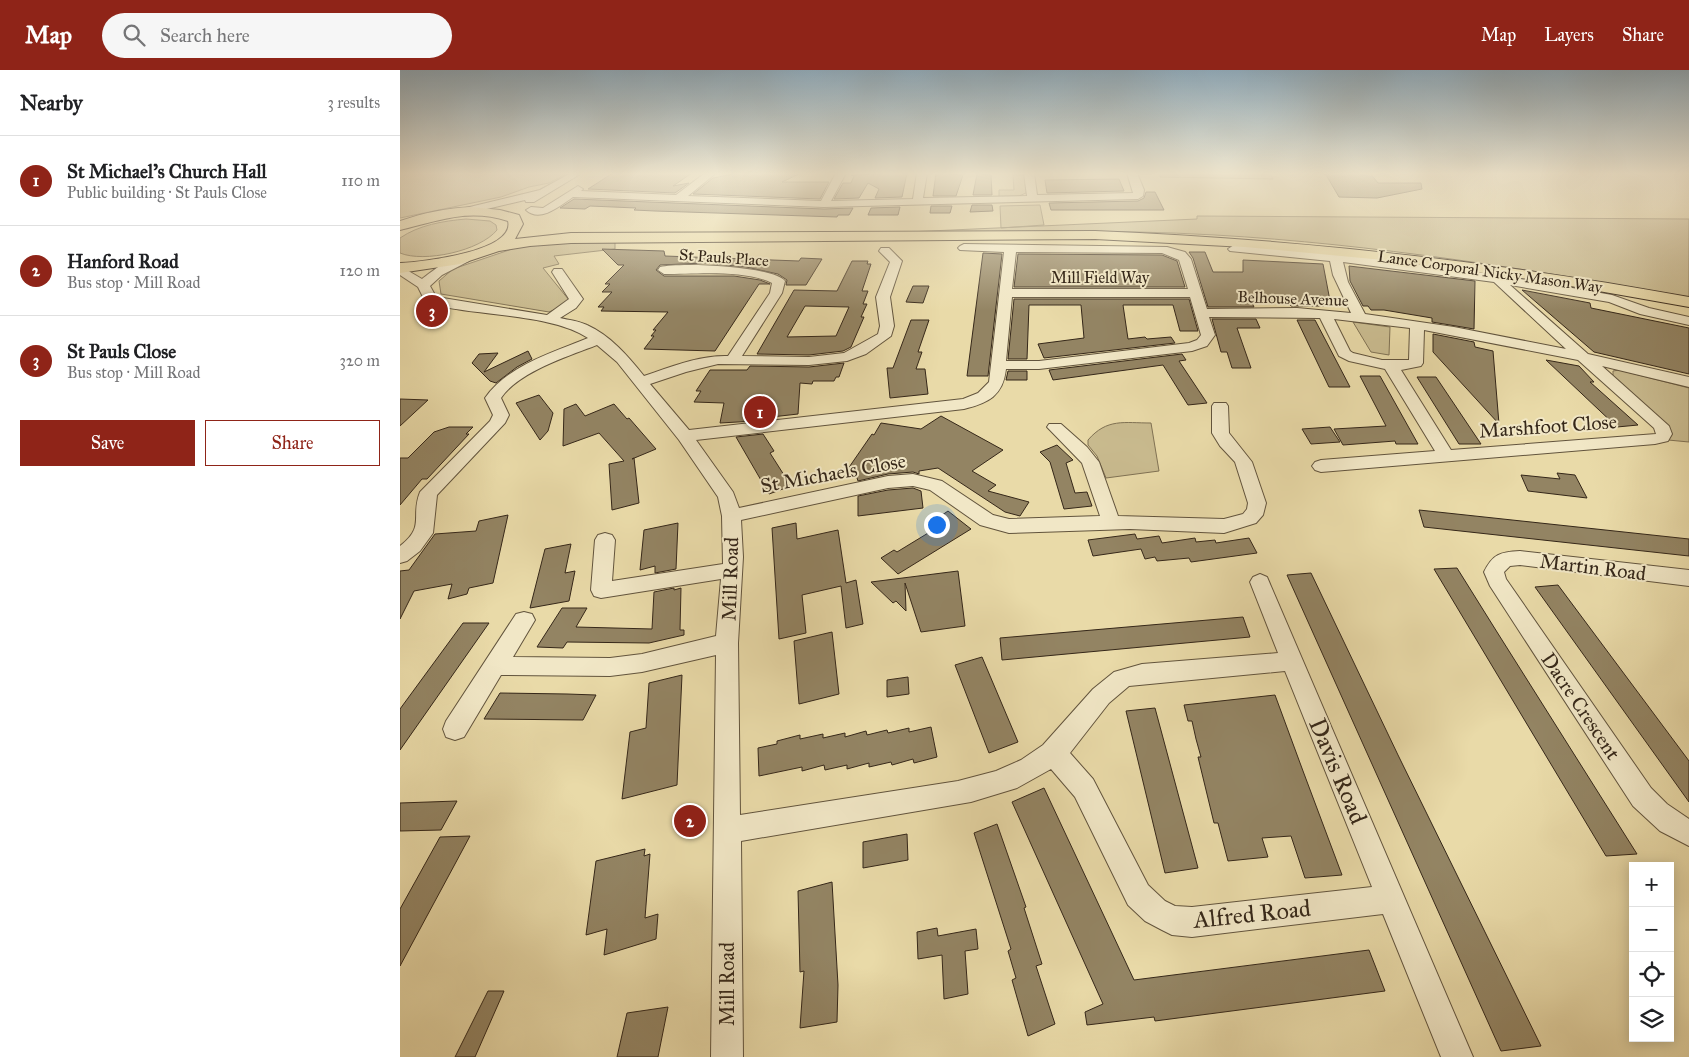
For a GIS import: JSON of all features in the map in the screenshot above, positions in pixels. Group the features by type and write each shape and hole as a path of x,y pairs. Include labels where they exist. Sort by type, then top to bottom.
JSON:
{"main road":[{"path":"400,222 423,219"},
{"path":"400,226 423,219"},
{"name":"Lance Corporal Nicky Mason Way","path":"511,219 531,233 571,238"},
{"path":"400,269 465,258 492,248 511,235 515,221"},
{"name":"Lance Corporal Nicky Mason Way","path":"492,248 530,241 571,238 1095,235 1189,238 1334,249 1408,258 1642,293 1689,302"}],"street":[{"path":"964,248 1163,249 1172,251 1185,259 1208,335 1202,343 1192,347 1039,364 998,365"},
{"path":"685,436 964,404 979,400 992,391 996,382 1010,248"},
{"path":"1234,249 1336,257 1498,279 1612,299 1645,311 1689,321"},
{"path":"640,382 699,363 733,359 827,360 847,356 874,344 884,336 887,326 883,297 896,261 885,251"},
{"path":"1336,257 1336,271 1357,308 1359,317"},
{"path":"423,285 438,272 465,258"},
{"name":"Mill Road","path":"400,269 423,285 430,298 440,302 549,319 582,328 610,347 685,436 710,468 727,496 732,516 732,570 727,643 727,1057"},
{"name":"St Pauls Place","path":"664,270 720,271 765,275 775,277 779,281 776,293 733,359"},
{"path":"549,319 571,305 576,298 558,272"},
{"path":"1498,279 1583,357"},
{"name":"Mill Field Way","path":"1005,293 1195,293"},
{"name":"Belhouse Avenue","path":"1201,313 1325,314 1359,317 1583,357 1689,382"},
{"path":"1325,314 1344,352 1348,356 1405,366 1416,363 1417,326"},
{"path":"400,556 417,543 424,534 426,526 424,502 429,492 497,423 500,415 493,398 495,393 523,372 599,340"},
{"name":"Marshfoot Close","path":"1321,466 1662,437 1664,434 1661,426 1583,357"},
{"path":"1390,364 1446,455"},
{"name":"St Michaels Close","path":"732,516 888,482 913,480 936,485 987,520 1009,526 1111,522 1224,526 1239,524 1250,520 1256,513 1258,505 1257,496 1243,460 1227,444 1220,433 1220,406"},
{"path":"1055,427 1087,456 1111,522"},
{"path":"605,540 601,590 732,570"},
{"name":"Martin Road","path":"1498,564 1506,559 1520,558 1689,578"},
{"name":"Dacre Crescent","path":"1498,564 1494,572 1496,581 1642,797 1654,811 1674,826 1689,832"},
{"name":"Davis Road","path":"1260,582 1457,1057"},
{"path":"455,729 524,620"},
{"path":"495,666 618,666 642,663 727,643"},
{"path":"727,830 958,794 994,785 1027,772 1053,752 1107,690 1122,679 1142,674 1292,661"},
{"name":"Alfred Road","path":"1053,752 1084,788 1138,895 1155,911 1172,920 1192,922 1391,900"}],"shaded area":[{"path":"467,219 490,221 496,225 497,230 478,244 451,253 423,257 400,253 400,238 431,224"},
{"path":"1001,219 1043,219 1044,225 1001,228"},
{"path":"1196,219 1689,219 1689,297 1453,259 1275,239 1138,232 907,232"},
{"path":"615,240 615,249 554,256 559,264 543,268 569,300 565,305 549,312 441,294 439,281 453,269 524,245"},
{"path":"1353,322 1390,327 1389,355 1371,352"},
{"path":"1619,370 1689,388 1689,442 1668,440 1672,433 1668,428 1609,375 1613,375 1613,371"},
{"path":"1116,423 1151,423 1159,471 1106,478 1097,456 1088,445 1088,440 1102,428"}],"building":[{"path":"602,249 664,251 665,256 799,261 801,258 822,259 806,285 786,285 787,280 778,274 746,267 705,263 660,265 656,270 664,276 734,276 760,280 770,284 759,284 715,351 644,349 654,336 651,336 656,330 653,330 668,312 601,311 604,307 598,307 612,292 602,292 610,284 605,284 624,265 618,265"},
{"path":"1189,252 1205,252 1213,272 1243,272 1243,260 1323,264 1331,306 1291,306 1288,301 1251,301 1254,307 1208,307 1193,258"},
{"path":"983,253 1002,254 988,376 967,376"},
{"path":"1018,254 1162,255 1177,261 1185,287 1014,287"},
{"path":"852,261 868,261 867,264 871,264 862,291 868,291 863,304 867,304 861,317 864,317 851,347 843,351 809,355 757,354 794,290 837,291","holes":["805,306 849,307 836,336 787,337"]},
{"path":"1349,266 1475,281 1474,329 1432,322 1432,318 1384,310 1371,310 1368,306 1363,306 1350,281"},
{"path":"913,286 929,286 923,303 906,302"},
{"path":"1522,290 1590,303 1591,308 1689,328 1689,374 1594,352"},
{"path":"1014,299 1189,299 1198,331 1180,331 1173,305 1123,305 1128,339 1171,337 1175,343 1044,358 1038,344 1084,338 1081,305 1029,305 1027,359 1008,359"},
{"path":"1212,319 1256,319 1260,328 1237,328 1251,368 1232,368 1227,352 1221,352"},
{"path":"911,320 929,320 918,352 922,352 916,369 925,369 928,394 890,398 887,368 893,368"},
{"path":"1297,320 1315,320 1350,387 1329,387"},
{"path":"1433,334 1474,342 1475,347 1493,351 1499,424 1433,352"},
{"path":"528,351 532,359 517,367 496,383 490,381 472,363 479,354 498,353 484,372"},
{"path":"1182,354 1186,360 1179,361 1207,403 1188,405 1163,365 1053,380 1049,370"},
{"path":"1546,360 1579,366 1594,382 1590,382 1638,425 1617,427"},
{"path":"844,363 839,377 836,377 834,381 813,381 812,384 800,383 798,414 754,419 755,421 720,423 724,403 694,402 701,391 696,391 710,370 747,370 750,366 809,367"},
{"path":"1008,371 1027,371 1027,380 1006,380"},
{"path":"1360,376 1380,376 1418,444 1396,444 1395,441 1343,445 1334,429 1386,426"},
{"path":"1417,377 1436,377 1481,444 1459,444"},
{"path":"539,395 553,413 548,431 540,440 516,403"},
{"path":"400,399 428,400 400,426"},
{"path":"576,404 585,416 614,404 656,449 634,458 639,503 612,510 609,464 624,461 599,433 563,446 564,409"},
{"path":"941,416 1003,450 972,471 996,485 988,491 1029,502 1020,516 1005,512 938,468 919,471 919,474 913,472 888,474 858,481 856,475 843,476 881,423 921,429"},
{"path":"449,427 473,427 466,434 469,434 427,479 422,479 400,505 400,458 408,458 434,432"},
{"path":"1330,427 1340,442 1311,444 1302,429"},
{"path":"763,434 774,451 770,453 791,486 769,494 736,437"},
{"path":"1057,445 1073,460 1066,463 1075,493 1087,492 1092,506 1064,509 1050,462 1040,452"},
{"path":"1557,473 1575,475 1587,498 1528,491 1521,475 1560,479"},
{"path":"913,488 921,491 923,508 858,516 858,496 888,490"},
{"path":"1419,510 1689,539 1689,556 1424,527"},
{"path":"948,511 971,529 898,574 881,558 894,550 897,552 938,527 932,522"},
{"path":"508,515 493,583 469,588 467,594 448,599 452,584 414,591 400,619 400,571 409,570 435,534 476,531 479,521"},
{"path":"678,523 676,569 655,573 655,566 640,570 644,530"},
{"path":"796,523 797,539 838,530 846,583 856,580 863,624 846,628 841,586 802,595 806,633 779,639 772,528"},
{"path":"1135,534 1137,539 1159,536 1162,543 1195,538 1196,542 1215,540 1216,543 1249,538 1257,553 1191,562 1189,558 1157,561 1155,557 1145,559 1141,549 1093,556 1088,540"},
{"path":"571,544 565,573 575,571 569,601 530,608 545,549"},
{"path":"1457,568 1637,854 1606,856 1434,569"},
{"path":"958,571 965,626 921,632 905,583 906,611 896,601 893,603 871,582"},
{"path":"1311,573 1541,1046 1501,1051 1287,575"},
{"path":"1558,585 1689,761 1689,802 1535,587"},
{"path":"674,588 674,590 681,588 680,630 684,630 684,635 649,643 567,642 563,648 537,647 562,608 587,608 576,627 652,629 654,592"},
{"path":"1243,617 1250,637 1002,660 1000,638"},
{"path":"463,623 489,623 400,750 400,709"},
{"path":"832,632 839,694 799,704 794,641"},
{"path":"982,657 1018,742 989,753 955,665"},
{"path":"682,675 677,785 622,799 630,732 646,728 649,683"},
{"path":"908,677 909,694 887,697 887,680"},
{"path":"500,693 596,695 583,720 484,719"},
{"path":"1275,695 1342,875 1305,878 1291,836 1262,838 1268,857 1228,861 1218,823 1214,823 1198,757 1201,757 1192,721 1188,721 1184,705"},
{"path":"1155,708 1198,868 1165,873 1126,711"},
{"path":"931,727 937,757 914,763 913,759 892,765 891,762 869,767 869,763 847,769 847,765 825,770 824,765 802,771 802,767 759,776 758,748 777,744 777,741 800,735 800,739 823,734 823,738 845,733 845,737 866,731 867,735 887,730 888,733 909,728 909,732"},
{"path":"1044,788 1134,980 1369,950 1385,991 1155,1021 1154,1017 1087,1025 1085,1012 1103,1004 1012,802"},
{"path":"457,801 441,830 400,831 400,803"},
{"path":"997,824 1026,907 1024,908 1042,964 1036,966 1055,1024 1028,1036 1012,980 1016,978 1008,951 1011,949 974,833"},
{"path":"907,834 908,860 863,868 863,842"},
{"path":"470,836 400,966 400,909 440,837"},
{"path":"645,849 644,856 650,854 645,918 658,914 656,939 604,955 607,929 586,935 596,861"},
{"path":"832,882 838,985 837,1022 800,1028 804,971 800,972 798,891"},
{"path":"937,928 938,936 976,929 978,949 965,951 968,994 944,999 942,955 918,959 917,932"},
{"path":"488,991 504,991 475,1057 455,1057"},
{"path":"668,1007 658,1057 617,1057 627,1013"}],"place":[{"name":"St Pauls Close","path":"432,311"},
{"name":"St Michael's Church Hall","path":"760,412"},
{"name":"Hanford Road","path":"690,821"}]}
